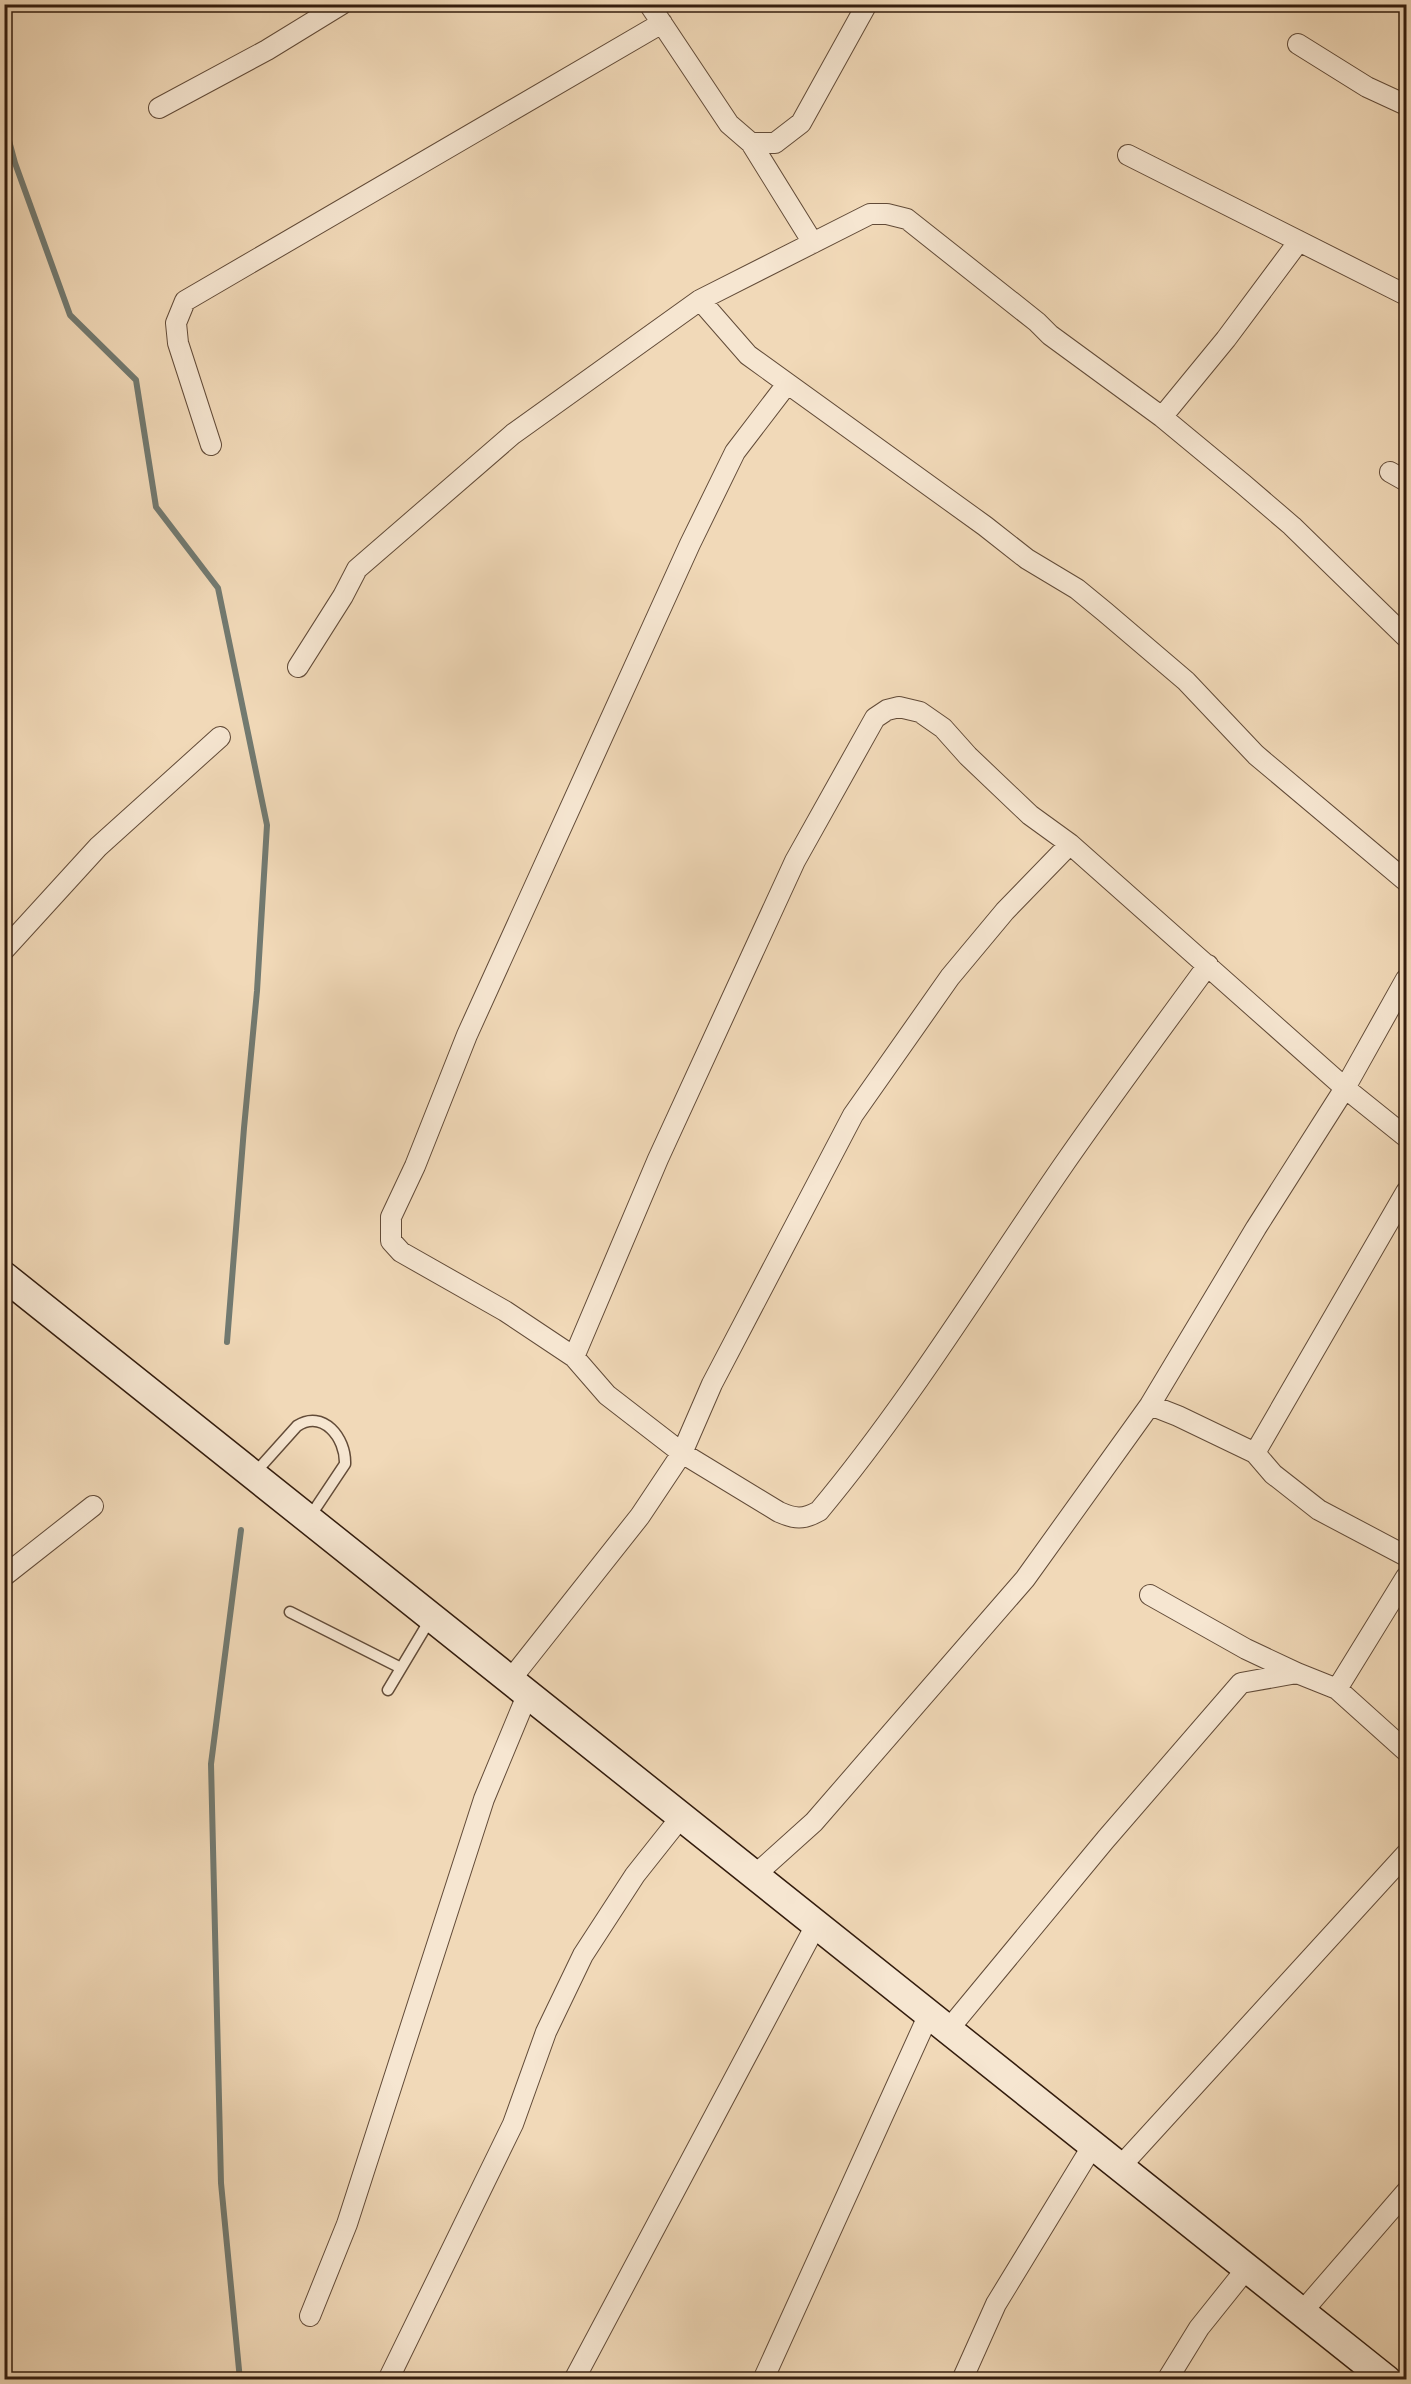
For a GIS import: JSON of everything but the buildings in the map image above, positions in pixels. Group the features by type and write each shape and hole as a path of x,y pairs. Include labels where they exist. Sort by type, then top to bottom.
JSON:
{"main road":[{"path":"4,1276 1384,2379"}],"street":[{"path":"159,108 267,50 342,4"},
{"path":"649,4 729,124 751,143 813,243"},
{"path":"751,143 776,143 801,123 867,4"},
{"path":"211,445 178,343 176,323 185,301 662,23"},
{"path":"1298,44 1367,87 1407,105"},
{"path":"1128,155 1407,295"},
{"path":"298,667 343,596 357,569 513,434 700,300 870,214 887,214 908,219 1037,322 1050,335 1162,417 1292,526 1407,637"},
{"path":"1162,417 1226,339 1299,241"},
{"path":"700,300 748,355 985,526 1027,559 1077,589 1186,681 1256,755 1407,881"},
{"path":"787,384 735,452 695,534 467,1035 415,1166 392,1217 391,1242 401,1252 505,1311 574,1358 607,1395 682,1453 796,1520 819,1511 859,1463 920,1378 1062,1167 1208,965"},
{"path":"574,1358 657,1159 795,861 874,718 887,710 899,707 920,712 943,728 968,756 1030,815 1070,844 1345,1088 1407,1137"},
{"path":"4,950 99,847 220,737"},
{"path":"310,2316 347,2224 519,1686 682,1453 712,1384 853,1115 951,977 1005,910 1070,844"},
{"path":"755,1875 814,1822 1025,1579 1150,1405 1256,1228 1345,1088 1407,979"},
{"path":"1255,1453 1407,1192"},
{"path":"1150,1405 1255,1453 1273,1474 1319,1510 1407,1556"},
{"path":"4,1576 93,1506"},
{"path":"1337,1689 1407,1577"},
{"path":"1150,1595 1246,1649 1337,1689 1407,1751"},
{"path":"763,2379 938,2022 1106,1839 1241,1683 1246,1649"},
{"path":"1241,1683 1297,1673"},
{"path":"388,2379 513,2124 546,2032 583,1955 635,1875 681,1817"},
{"path":"1120,2167 1407,1854"},
{"path":"574,2379 816,1925"},
{"path":"962,2379 996,2304 1093,2145"},
{"path":"1302,2312 1407,2192"},
{"path":"1167,2379 1199,2328 1247,2268"}],"lane":[{"path":"254,1474 297,1426 305,1421 320,1421 331,1429 341,1442 345,1464 309,1520"},
{"path":"290,1612 401,1668"},
{"path":"388,1690 431,1617"}],"waterway":[{"path":"4,122 15,163 70,315 136,380 156,507 218,588 267,825 257,991 227,1342"},
{"path":"240,2380 221,2183 211,1764 241,1530"}]}
